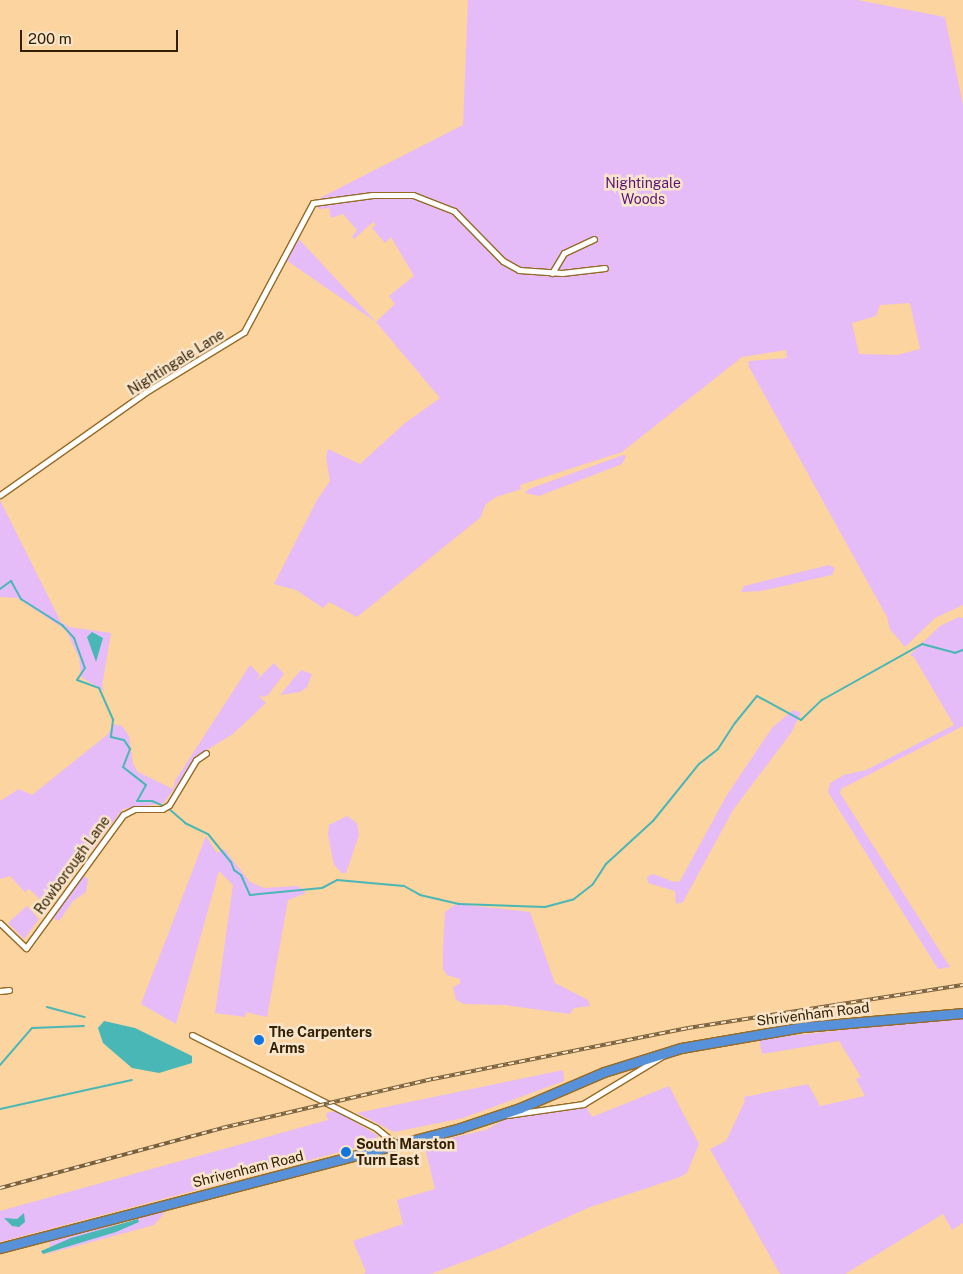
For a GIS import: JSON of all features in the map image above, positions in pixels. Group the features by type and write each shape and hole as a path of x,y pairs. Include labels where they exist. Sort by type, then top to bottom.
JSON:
{"highway":[{"name":"Shrivenham Road","path":"0,1248 502,1115 604,1072 668,1052 725,1039 803,1028 963,1013"}],"street":[{"name":"Nightingale Lane","path":"0,496 149,390 244,332 313,203 384,194 426,198 454,211 511,266 528,272 552,273"},
{"path":"552,273 564,253 594,239"},
{"path":"552,273 605,268"},
{"name":"Rowborough Lane","path":"0,923 26,948 123,815 136,809 167,806 196,760 206,752"},
{"path":"0,990 9,990"},
{"path":"192,1035 376,1128 396,1144"},
{"name":"Shrivenham Road","path":"502,1115 583,1104 668,1052"}],"green space":[{"name":"Nightingale Woods","path":"468,0 857,0 945,17 963,105 963,605 935,618 905,647 890,629 887,617 748,365 749,361 787,358 786,350 742,357 622,452 520,485 521,489 496,497 486,504 480,518 357,617 329,602 323,608 296,590 274,584 317,500 330,481 326,457 328,449 360,464 405,423 440,398 376,322 395,304 389,296 414,276 391,237 385,243 372,228 376,225 373,222 354,239 352,237 357,230 343,214 331,218 329,208 318,209 318,199 463,125","holes":["910,303 920,349 897,355 859,354 852,323 876,316 880,305"]},
{"path":"298,238 376,322 286,260"},
{"path":"623,455 626,456 622,464 539,496 525,493 529,489"},
{"path":"0,500 61,622 69,627 111,633 102,686 104,691 81,677 79,658 66,630 17,598 0,597"},
{"path":"829,565 835,568 832,575 761,591 741,592 744,586"},
{"path":"959,617 963,618 963,726 841,789 840,793 950,967 938,969 828,792 830,783 844,775 866,770 954,725 914,657 910,655 940,626"},
{"path":"274,663 284,674 268,695 263,697 258,695 266,703 233,734 197,756 164,803 123,809 49,907 29,889 25,892 10,876 0,879 0,801 19,789 32,795 107,735 114,724 122,726 129,736 133,764 138,772 173,789 175,781 250,665 260,675 254,683"},
{"path":"301,670 312,674 307,687 300,692 280,695"},
{"path":"793,710 801,713 791,733 733,810 683,902 676,904 675,891 648,883 647,877 653,874 674,882 680,881 727,795 772,728"},
{"path":"347,816 357,823 359,835 346,873 342,873 334,865 328,835 329,825"},
{"path":"206,836 217,853 224,849 250,882 264,888 298,886 306,893 288,900 267,1017 246,1012 245,1017 215,1013 233,885 219,871 176,1024 141,1004"},
{"path":"83,875 88,879 86,892 73,901 59,921 51,917"},
{"path":"456,904 530,912 555,983 588,1000 590,1006 574,1008 570,1014 505,1005 464,1004 456,1000 453,987 460,984 460,979 447,975 443,969 443,948 445,912"},
{"path":"27,906 39,919 24,939 8,923"},
{"path":"963,1017 963,1223 952,1230 943,1214 845,1274 780,1274 710,1149 726,1141 745,1101 744,1097 808,1084 820,1106 865,1096 856,1079 861,1077 839,1041 762,1054 759,1039"},
{"path":"563,1070 564,1081 463,1118 394,1132 357,1113"},
{"path":"669,1086 699,1144 687,1173 590,1207 500,1248 431,1274 364,1274 366,1272 353,1241 403,1224 397,1200 435,1189 424,1144 486,1130 505,1119 585,1105 592,1117"},
{"path":"336,1111 379,1136 366,1145 0,1242 0,1211 328,1120 326,1113"},
{"path":"168,1209 154,1225 40,1256 139,1222 138,1219 124,1222 50,1247 49,1237"}],"water":[{"path":"92,632 103,638 96,662 87,637"},
{"path":"104,1021 135,1028 192,1056 192,1063 159,1073 132,1068 103,1043 98,1028"},
{"path":"24,1213 25,1222 19,1227 12,1226 4,1218 17,1219"},
{"path":"138,1219 139,1222 116,1232 43,1254 41,1251 71,1238"}],"waterway":[{"path":"0,589 11,581 21,599 62,625 74,638 85,668 77,680 99,688 113,720 111,737 124,740 130,749 123,767 146,785 137,801 152,801 164,806"},
{"path":"168,808 185,823 208,834 231,862 234,870 241,875 250,895 322,888 337,880 404,886 420,895 459,904 545,907 574,899 593,884 606,864 653,821 699,764 718,749 735,723 757,696 801,720 822,700 922,644 955,653 963,650"},
{"path":"47,1007 85,1017"},
{"path":"0,1065 32,1028 84,1026"},
{"path":"0,1109 132,1080"}],"railway":[{"path":"0,1188 222,1128 433,1079 688,1028 963,985"}],"place":[{"name":"The Carpenters Arms","path":"259,1040"},
{"name":"South Marston Turn East","path":"346,1152"}]}
